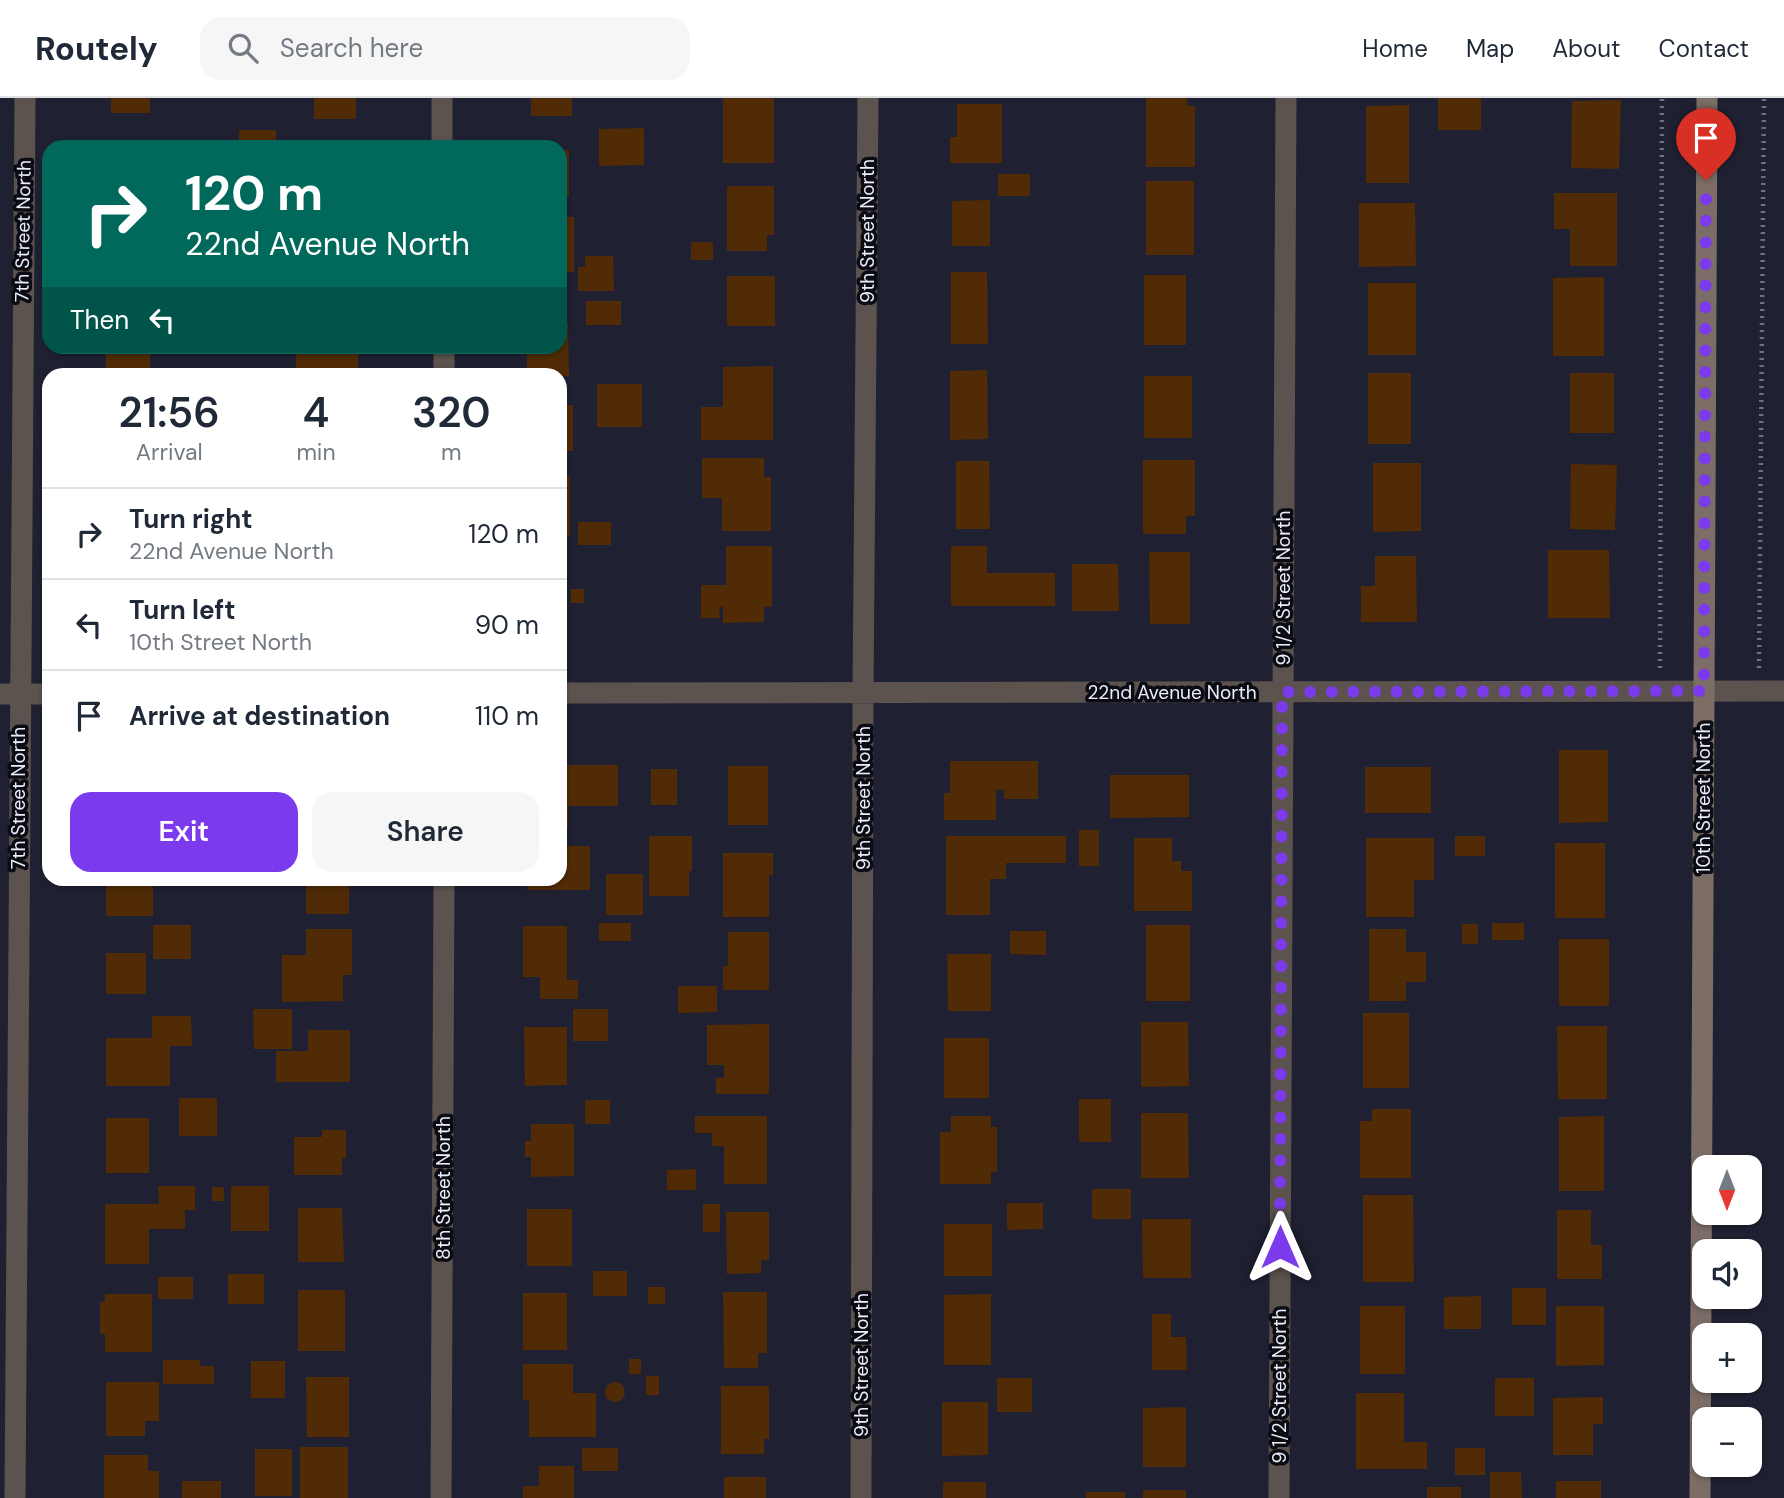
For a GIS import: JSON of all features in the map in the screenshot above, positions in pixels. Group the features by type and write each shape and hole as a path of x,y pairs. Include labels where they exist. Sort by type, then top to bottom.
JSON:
{"street":[{"name":"7th Street North","path":"15,1498 10,694 25,98"},
{"path":"442,98 442,140"},
{"name":"9th Street North","path":"861,1498 868,98"},
{"name":"9 1/2 Street North","path":"1279,1498 1286,98"},
{"name":"10th Street North","path":"1700,1498 1707,98"},
{"name":"22nd Avenue North","path":"567,693 1784,691"},
{"path":"10,694 42,694"},
{"name":"8th Street North","path":"441,1498 444,886"}],"path":[{"path":"1660,673 1662,98"},
{"path":"1759,672 1764,98"}],"building":[{"path":"111,98 150,98 150,113 111,113"},
{"path":"314,98 356,98 356,119 314,119"},
{"path":"531,98 572,98 572,116 531,116"},
{"path":"723,98 774,98 774,163 723,163"},
{"path":"1146,98 1187,98 1187,106 1195,106 1195,167 1146,167"},
{"path":"1438,98 1481,98 1481,130 1438,130"},
{"path":"1621,100 1619,169 1571,168 1572,101"},
{"path":"957,104 1002,104 1002,163 950,163 950,137 957,137"},
{"path":"1409,105 1409,183 1366,183 1366,106"},
{"path":"644,128 644,165 599,166 599,129"},
{"path":"239,130 276,130 276,140 239,140"},
{"path":"567,150 569,150 567,197"},
{"path":"998,174 1030,174 1030,196 998,196"},
{"path":"1146,181 1194,181 1194,255 1146,255"},
{"path":"727,186 774,186 774,235 767,235 767,251 727,251"},
{"path":"1554,193 1617,193 1617,266 1570,266 1570,229 1554,229"},
{"path":"990,200 990,246 952,246 952,201"},
{"path":"1359,203 1415,203 1416,266 1359,267"},
{"path":"567,217 574,217 574,272 567,272"},
{"path":"691,242 713,242 713,260 691,260"},
{"path":"585,256 613,256 614,291 578,291 578,267 585,267"},
{"path":"951,272 987,272 988,344 951,344"},
{"path":"1144,275 1186,275 1186,345 1144,345"},
{"path":"727,276 775,276 775,326 727,326"},
{"path":"1604,277 1604,356 1553,356 1553,278"},
{"path":"1368,283 1416,283 1416,355 1368,355"},
{"path":"586,301 621,301 621,325 586,325"},
{"path":"568,324 569,376 567,368 527,368 527,354 567,354"},
{"path":"106,354 150,354 150,368 106,368"},
{"path":"296,354 358,354 358,368 296,368"},
{"path":"773,366 773,440 701,440 701,407 723,407 723,367"},
{"path":"987,370 988,439 950,440 950,371"},
{"path":"1368,373 1411,373 1411,444 1368,444"},
{"path":"1570,373 1614,373 1614,433 1570,433"},
{"path":"1144,376 1192,376 1192,438 1144,438"},
{"path":"597,384 642,384 642,427 597,427"},
{"path":"567,405 573,405 573,451 567,451"},
{"path":"702,458 764,458 764,477 771,477 771,531 722,531 722,498 702,498"},
{"path":"1143,460 1195,460 1195,516 1186,516 1186,534 1143,534"},
{"path":"956,461 989,461 990,529 956,529"},
{"path":"1373,463 1421,463 1421,531 1373,532"},
{"path":"1571,464 1617,465 1615,530 1570,529"},
{"path":"567,476 570,476 570,536 567,536"},
{"path":"578,522 611,522 611,545 578,545"},
{"path":"726,546 772,546 772,607 764,607 764,622 723,623 723,607 719,607 720,618 701,618 701,585 726,585"},
{"path":"951,546 987,546 987,573 1055,573 1055,606 951,606"},
{"path":"1548,550 1609,550 1610,618 1548,618"},
{"path":"1149,552 1190,552 1190,624 1150,624"},
{"path":"1375,556 1416,556 1417,622 1361,622 1361,586 1375,586"},
{"path":"1072,564 1118,564 1119,611 1072,611"},
{"path":"571,589 584,589 584,603 571,603"},
{"path":"1559,750 1608,750 1608,822 1559,823"},
{"path":"950,761 1038,761 1038,799 1004,799 1004,790 996,790 996,820 944,820 944,793 950,793"},
{"path":"567,765 618,765 618,806 568,806 568,828"},
{"path":"728,766 768,766 768,825 728,825"},
{"path":"1365,767 1431,767 1431,813 1365,813"},
{"path":"651,769 677,769 677,805 651,805"},
{"path":"1110,775 1189,775 1189,817 1110,818"},
{"path":"1079,830 1099,830 1099,866 1079,866"},
{"path":"649,836 692,836 689,896 649,896"},
{"path":"946,836 1066,836 1066,863 1006,863 1006,879 990,879 990,915 946,915"},
{"path":"1455,836 1485,836 1485,856 1455,856"},
{"path":"1134,838 1172,838 1172,861 1181,861 1181,871 1192,871 1192,911 1134,911"},
{"path":"1366,838 1434,838 1434,880 1414,880 1414,917 1366,917"},
{"path":"1555,843 1605,843 1605,918 1555,918"},
{"path":"567,846 590,846 590,890 527,890 527,886 567,886"},
{"path":"723,853 773,853 773,875 769,875 769,917 723,917"},
{"path":"606,874 643,874 643,915 606,915"},
{"path":"106,886 153,886 153,916 106,916"},
{"path":"306,886 349,886 349,914 306,914"},
{"path":"599,923 631,923 631,941 599,941"},
{"path":"1492,923 1524,923 1524,940 1492,940"},
{"path":"1462,924 1478,924 1478,944 1462,944"},
{"path":"153,925 191,925 191,959 153,959"},
{"path":"1146,925 1190,925 1190,1001 1146,1001"},
{"path":"523,926 567,926 567,980 578,980 578,999 540,999 540,977 523,977"},
{"path":"306,929 352,929 352,975 343,975 343,1001 282,1002 282,955 306,955"},
{"path":"1369,929 1406,929 1406,952 1426,952 1426,982 1406,982 1406,1001 1369,1001"},
{"path":"1010,931 1046,931 1046,955 1010,954"},
{"path":"728,932 769,932 769,990 723,990 723,966 728,966"},
{"path":"1559,939 1609,939 1609,1006 1559,1006"},
{"path":"106,953 146,953 146,994 106,994"},
{"path":"947,954 991,954 991,1011 948,1011"},
{"path":"678,986 717,986 717,1012 678,1013"},
{"path":"253,1009 292,1009 292,1049 254,1049"},
{"path":"573,1009 608,1009 608,1041 573,1041"},
{"path":"1363,1013 1409,1013 1409,1088 1363,1088"},
{"path":"152,1016 191,1016 192,1046 170,1046 170,1086 106,1086 106,1038 152,1038"},
{"path":"1141,1022 1188,1022 1189,1086 1141,1087"},
{"path":"769,1024 769,1094 716,1094 716,1078 724,1078 724,1065 707,1065 707,1025"},
{"path":"1557,1026 1607,1026 1607,1099 1558,1099"},
{"path":"524,1027 567,1027 567,1085 525,1086"},
{"path":"308,1030 350,1030 350,1082 276,1082 276,1051 308,1051"},
{"path":"944,1038 989,1038 989,1098 944,1098"},
{"path":"179,1098 217,1098 217,1136 179,1136"},
{"path":"1079,1099 1111,1099 1111,1142 1079,1142"},
{"path":"585,1100 610,1100 610,1124 585,1124"},
{"path":"1372,1109 1411,1109 1411,1178 1360,1178 1360,1121 1372,1121"},
{"path":"1141,1113 1188,1113 1189,1178 1141,1178"},
{"path":"695,1116 767,1116 767,1184 724,1184 724,1146 712,1146 712,1133 695,1133"},
{"path":"951,1116 991,1116 991,1127 997,1127 997,1172 991,1172 991,1184 940,1184 940,1132 951,1132"},
{"path":"1604,1116 1604,1191 1559,1191 1559,1117"},
{"path":"106,1118 149,1118 149,1173 106,1173"},
{"path":"531,1124 574,1124 574,1176 531,1177 531,1157 525,1157 525,1141 531,1141"},
{"path":"322,1130 346,1130 346,1158 342,1158 342,1175 294,1175 294,1137 322,1137"},
{"path":"696,1169 696,1190 667,1190 667,1170"},
{"path":"158,1186 195,1186 195,1210 185,1210 185,1229 149,1229 149,1264 105,1264 105,1204 159,1204"},
{"path":"231,1186 269,1186 269,1231 231,1231"},
{"path":"212,1187 224,1187 224,1201 212,1201"},
{"path":"1092,1189 1131,1189 1131,1219 1092,1219"},
{"path":"1363,1195 1413,1195 1414,1282 1363,1282"},
{"path":"1007,1203 1043,1203 1043,1229 1007,1230"},
{"path":"703,1204 720,1204 720,1232 703,1232"},
{"path":"298,1208 342,1208 344,1262 298,1262"},
{"path":"527,1209 572,1209 572,1266 527,1266"},
{"path":"1557,1210 1591,1210 1591,1245 1602,1245 1602,1279 1557,1279"},
{"path":"726,1212 769,1212 769,1260 761,1260 761,1273 727,1274"},
{"path":"1142,1219 1191,1219 1191,1278 1143,1278"},
{"path":"944,1224 992,1224 992,1276 944,1276"},
{"path":"593,1271 627,1271 627,1296 593,1296"},
{"path":"228,1274 264,1274 264,1304 228,1304"},
{"path":"158,1277 193,1277 193,1299 158,1299"},
{"path":"648,1287 665,1287 665,1304 648,1304"},
{"path":"1512,1288 1546,1288 1546,1325 1512,1325"},
{"path":"298,1290 345,1290 345,1351 298,1351"},
{"path":"723,1292 767,1292 767,1353 758,1353 758,1368 724,1368"},
{"path":"523,1293 567,1293 567,1350 523,1350"},
{"path":"105,1294 152,1294 152,1352 105,1352 105,1334 100,1334 100,1302 105,1302"},
{"path":"991,1294 991,1365 944,1365 944,1295"},
{"path":"1481,1296 1481,1329 1444,1329 1444,1297"},
{"path":"1360,1306 1405,1306 1405,1374 1360,1374"},
{"path":"1556,1306 1604,1306 1604,1365 1556,1366"},
{"path":"1152,1314 1171,1314 1171,1337 1186,1337 1187,1370 1152,1370"},
{"path":"629,1359 641,1359 641,1374 629,1374"},
{"path":"163,1360 200,1360 200,1366 214,1366 214,1384 163,1384"},
{"path":"251,1361 285,1361 285,1398 251,1398"},
{"path":"523,1364 573,1364 573,1393 596,1393 596,1437 529,1437 529,1400 523,1400"},
{"path":"646,1376 659,1376 659,1395 646,1395"},
{"path":"306,1377 349,1377 349,1437 307,1437"},
{"path":"997,1378 1032,1378 1032,1412 997,1412"},
{"path":"1495,1378 1534,1378 1534,1416 1495,1416"},
{"path":"106,1382 159,1382 159,1421 145,1421 145,1436 106,1436"},
{"path":"615,1382 622,1385 625,1392 622,1399 615,1402 608,1399 605,1392 608,1385"},
{"path":"721,1386 769,1386 769,1439 764,1439 764,1454 721,1454"},
{"path":"1356,1393 1404,1393 1404,1442 1427,1442 1427,1469 1356,1469"},
{"path":"1603,1397 1603,1424 1593,1424 1593,1455 1553,1455 1553,1398"},
{"path":"942,1402 988,1402 988,1455 942,1456"},
{"path":"1186,1407 1186,1467 1143,1467 1143,1408"},
{"path":"300,1447 348,1447 348,1498 300,1498"},
{"path":"582,1448 618,1448 618,1471 582,1471"},
{"path":"1455,1448 1485,1448 1485,1475 1455,1475"},
{"path":"255,1449 292,1449 292,1496 255,1496"},
{"path":"104,1455 148,1455 148,1471 159,1471 159,1498 104,1498"},
{"path":"539,1466 574,1466 574,1498 523,1498 523,1486 539,1486"},
{"path":"1490,1472 1521,1472 1522,1498 1490,1498"},
{"path":"724,1477 766,1477 766,1498 724,1498"},
{"path":"182,1481 221,1481 221,1498 182,1498"},
{"path":"1556,1481 1601,1481 1601,1498 1556,1498"},
{"path":"943,1482 986,1482 986,1498 943,1498"},
{"path":"1427,1487 1461,1487 1461,1498 1427,1498"},
{"path":"1143,1490 1186,1490 1186,1498 1143,1498"},
{"path":"1086,1492 1125,1492 1125,1498 1086,1498"}],"route":[{"path":"1280,1247 1282,692 1704,691 1706,180"}]}
